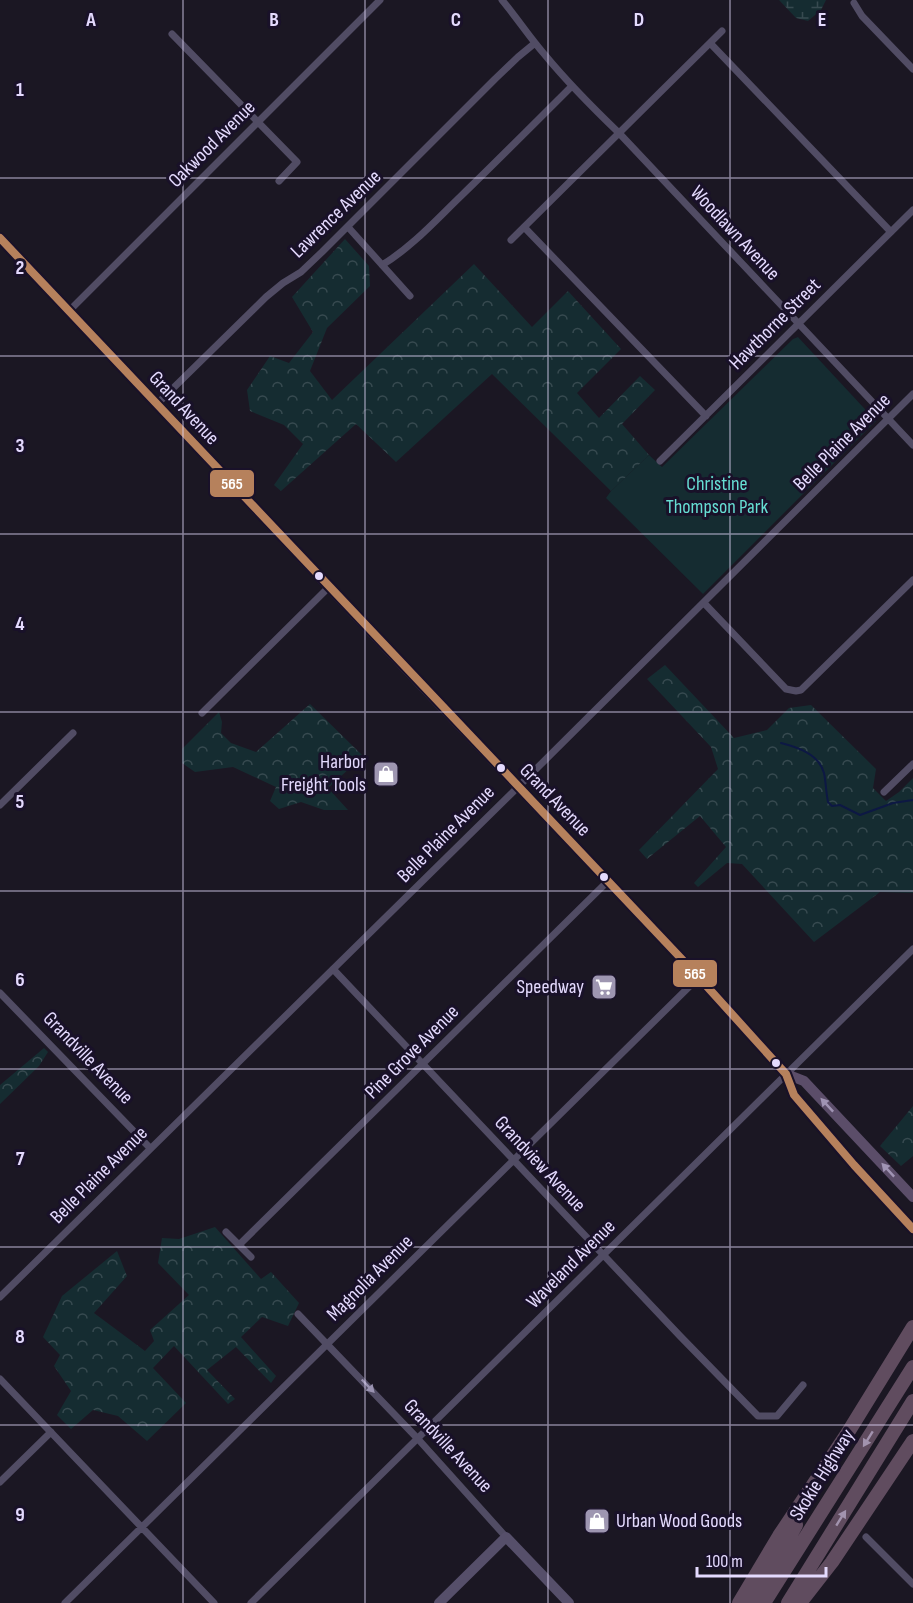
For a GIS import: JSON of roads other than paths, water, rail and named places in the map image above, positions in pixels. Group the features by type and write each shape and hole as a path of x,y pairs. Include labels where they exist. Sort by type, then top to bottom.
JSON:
{"highway":[{"path":"739,1603 779,1536 847,1434 913,1327"},
{"name":"Skokie Highway","path":"764,1603 913,1367"},
{"name":"Skokie Highway","path":"788,1603 912,1402"},
{"path":"753,1603 847,1434"},
{"path":"800,1603 832,1562 913,1441"}],"main road":[{"name":"Grand Avenue","path":"0,238 699,976 786,1074 794,1095 913,1229"},
{"name":"Grand Avenue","path":"786,1074 804,1081 913,1197"}],"street":[{"name":"Oakwood Avenue","path":"69,311 380,0"},
{"name":"Woodlawn Avenue","path":"502,0 572,86 913,445"},
{"path":"854,3 862,16 913,69"},
{"path":"511,240 722,31"},
{"path":"171,33 297,162 279,181"},
{"name":"Lawrence Avenue","path":"157,404 267,297 283,283 301,272 495,79 535,43"},
{"path":"711,43 891,232"},
{"path":"382,265 398,255 427,229 572,86"},
{"name":"Hawthorne Street","path":"660,461 913,210"},
{"path":"348,227 410,296"},
{"path":"525,227 706,416"},
{"name":"Belle Plaine Avenue","path":"0,1297 913,394"},
{"path":"704,603 786,689 801,690 913,580"},
{"path":"202,713 329,587"},
{"path":"0,805 73,733"},
{"path":"884,792 913,764"},
{"name":"Pine Grove Avenue","path":"239,1245 608,881"},
{"name":"Waveland Avenue","path":"251,1603 913,949"},
{"name":"Grandview Avenue","path":"333,969 758,1416 777,1416 803,1385"},
{"name":"Magnolia Avenue","path":"65,1603 699,976"},
{"name":"Grandville Avenue","path":"0,993 150,1148"},
{"path":"226,1232 251,1257"},
{"name":"Grandville Avenue","path":"298,1314 418,1439 568,1603"},
{"path":"0,1379 214,1603"},
{"path":"0,1482 51,1432"},
{"path":"439,1603 506,1537"},
{"path":"866,1537 913,1584"}],"waterway":[{"path":"781,743 800,749 817,761 824,773 828,802 832,806 840,805 860,815 893,803 913,800"}],"place":[{"name":"Harbor Freight Tools","path":"386,774"},
{"name":"Speedway","path":"604,987"},
{"name":"Urban Wood Goods","path":"597,1521"}],"park label":[{"name":"Christine Thompson Park","path":"717,496"}]}
